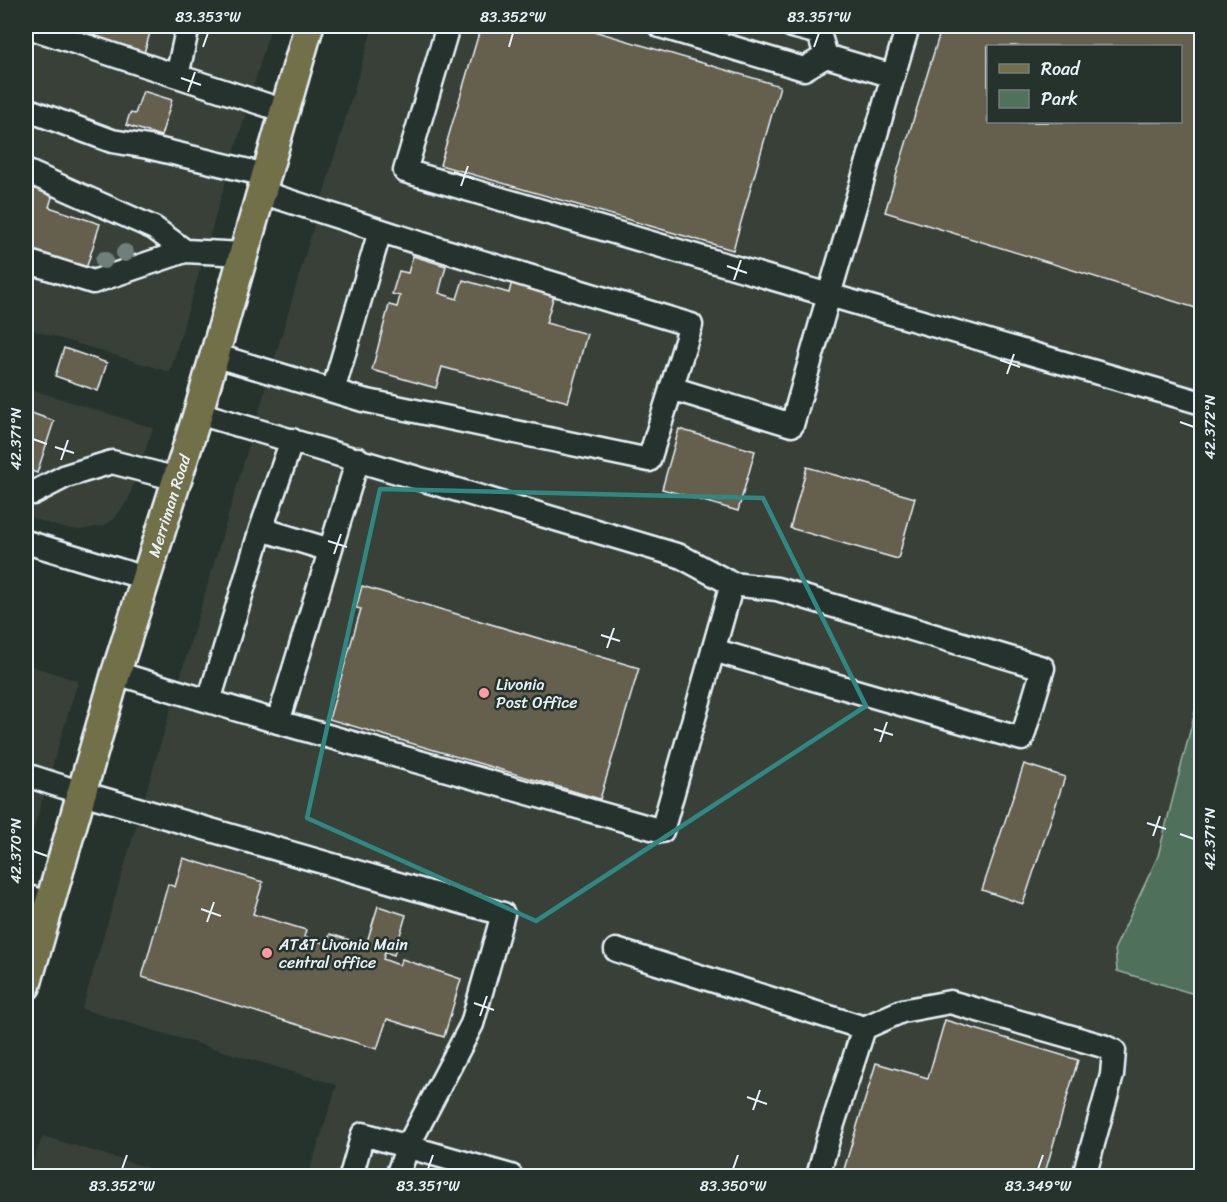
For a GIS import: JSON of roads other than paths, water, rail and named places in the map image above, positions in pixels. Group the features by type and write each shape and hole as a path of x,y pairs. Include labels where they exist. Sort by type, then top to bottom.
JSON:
{"main road":[{"name":"Merriman Road","path":"26,986 37,900 82,793 145,578 198,413 309,26"}],"street":[{"path":"26,26 285,111"},
{"path":"177,76 188,26"},
{"path":"448,26 405,171 1202,403"},
{"path":"660,26 804,69 826,56 893,76"},
{"path":"792,26 819,33 826,56"},
{"path":"671,388 792,425 908,26"},
{"path":"26,109 112,141 148,147 264,184 380,231 692,325 649,460 363,400 214,355"},
{"path":"26,171 154,228 185,251"},
{"path":"333,391 380,231"},
{"path":"26,261 93,282 185,251 243,254"},
{"path":"198,413 680,556 732,584 777,590 1043,668 1022,739 715,643"},
{"path":"209,701 261,530 292,440"},
{"path":"278,723 358,459"},
{"path":"26,490 33,493 66,476 112,462 177,479"},
{"path":"261,530 330,550"},
{"path":"26,542 145,578"},
{"path":"116,673 278,723 662,831 732,584"},
{"path":"26,775 503,914 472,1024 408,1146 397,1176"},
{"path":"616,950 864,1028 902,1011 951,1002 1114,1051 1112,1075 1084,1176"},
{"path":"818,1176 864,1028"},
{"path":"351,1176 363,1134 511,1176"}],"place":[{"name":"Livonia Post Office","path":"484,693"},
{"name":"AT&T Livonia Main central office","path":"267,953"}]}
